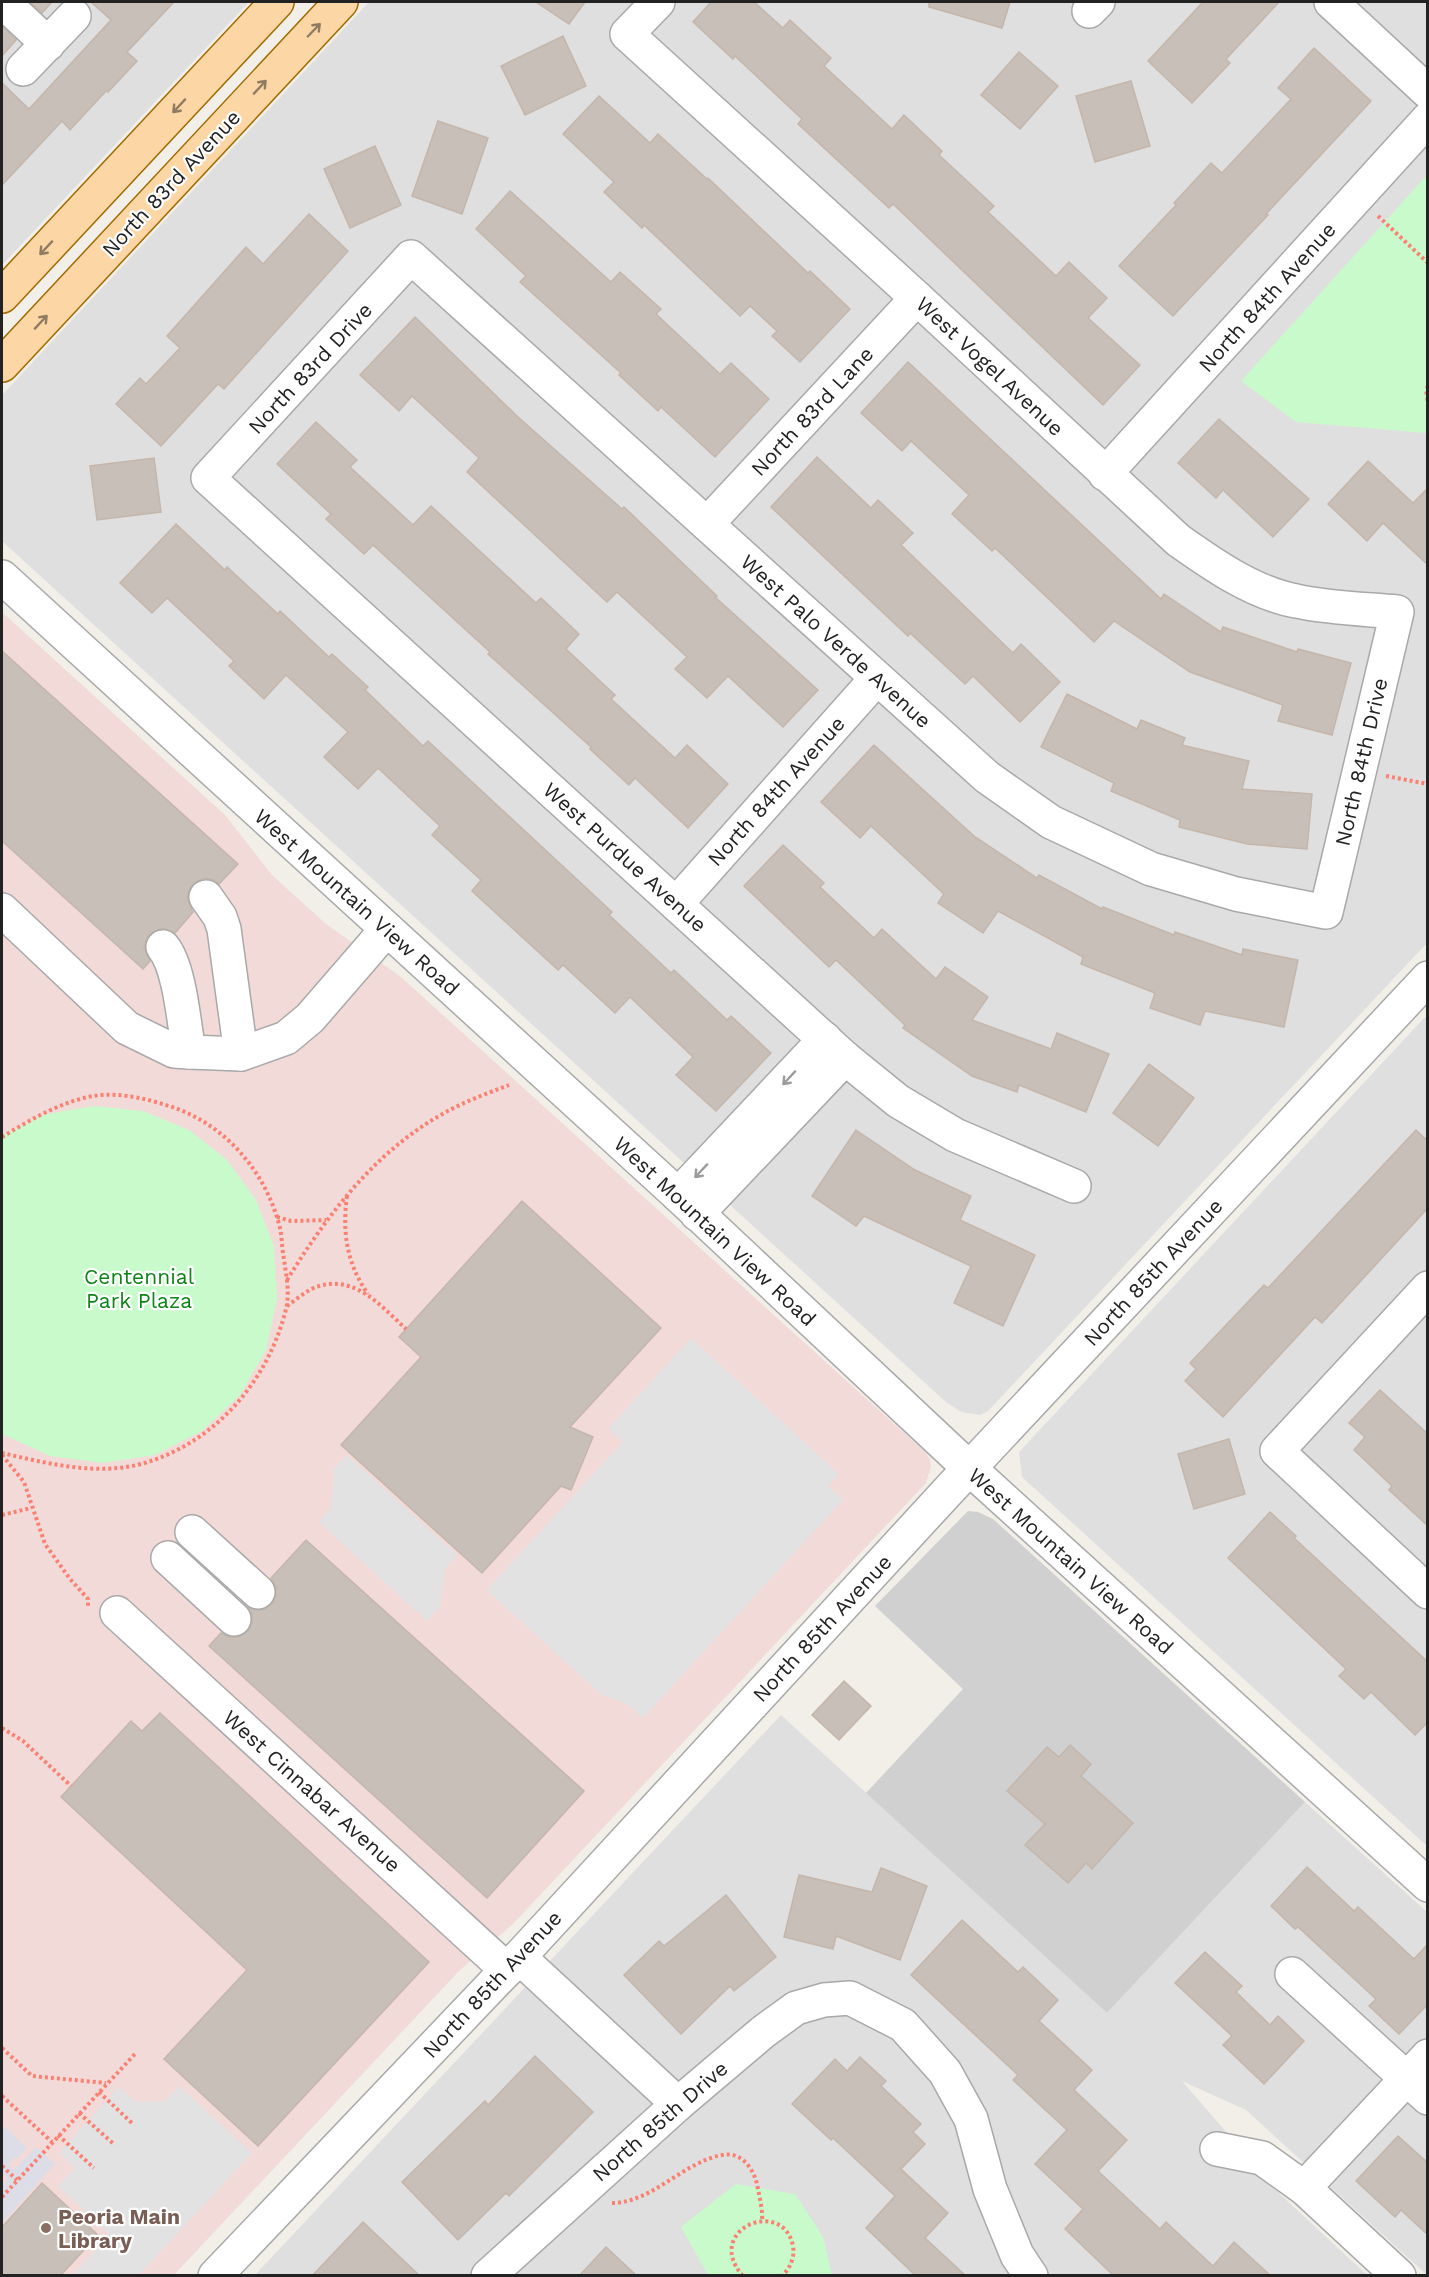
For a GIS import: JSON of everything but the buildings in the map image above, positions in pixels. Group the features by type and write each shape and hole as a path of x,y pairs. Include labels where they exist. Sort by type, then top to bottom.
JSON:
{"main road":[{"path":"2,296 277,2"},
{"name":"North 83rd Avenue","path":"2,365 341,2"}],"street":[{"path":"3,2 48,44"},
{"name":"West Vogel Avenue","path":"658,2 627,34 1178,540 1220,569 1251,585 1294,601 1397,612"},
{"path":"1330,2 1428,92"},
{"path":"23,69 74,16"},
{"name":"North 84th Avenue","path":"1105,474 1428,119"},
{"name":"North 83rd Drive","path":"208,478 411,257"},
{"name":"West Palo Verde Avenue","path":"411,257 987,777 1052,822 1150,869 1236,894 1326,912"},
{"name":"North 83rd Lane","path":"706,524 917,298"},
{"name":"West Purdue Avenue","path":"208,478 835,1049 898,1101 955,1135 1074,1186"},
{"name":"West Mountain View Road","path":"2,577 688,1205 969,1468 1428,1885"},
{"name":"North 84th Drive","path":"1326,912 1397,612"},
{"name":"North 84th Avenue","path":"676,904 877,678"},
{"path":"206,897 220,917 224,929 241,1054"},
{"path":"2,910 127,1028 174,1051 189,1052 241,1054 286,1038 310,1018 387,929"},
{"path":"163,947 169,954 176,978 189,1052"},
{"name":"North 85th Avenue","path":"215,2276 513,1963 969,1468 1425,986"},
{"path":"688,1205 835,1049"},
{"path":"1428,1288 1277,1451 1428,1592"},
{"path":"192,1532 258,1592"},
{"path":"168,1558 234,1619"},
{"name":"West Cinnabar Avenue","path":"103,1616 678,2104"},
{"path":"1292,1974 1420,2077 1304,2188"},
{"name":"North 85th Drive","path":"488,2276 678,2104 763,2032 796,2008 824,2000 850,1998 903,2025 945,2072 971,2119 990,2189 1017,2255 1031,2276"},
{"path":"1217,2149 1262,2158 1304,2188 1399,2276"}],"path":[{"path":"1358,196 1428,263"},
{"path":"1428,386 1426,390 1428,403"},
{"path":"1359,769 1428,784"},
{"path":"286,1280 326,1220 382,1156 427,1123 470,1100 509,1085"},
{"path":"2,1137 44,1113 93,1096 122,1096 149,1100 184,1111 211,1125 233,1144 263,1185 280,1228 287,1306 280,1329 266,1360 252,1385 229,1414 205,1434 170,1453 140,1464 101,1468 69,1467 2,1454"},
{"path":"347,1196 344,1216 345,1237 356,1276 369,1295 406,1329"},
{"path":"276,1217 291,1221 326,1220"},
{"path":"287,1306 319,1286 352,1286 369,1295"},
{"path":"2,1454 24,1482 45,1544 70,1579 103,1616"},
{"path":"2,1515 32,1508"},
{"path":"2,1728 23,1741 71,1786"},
{"path":"2,2048 32,2076 107,2083"},
{"path":"2,2197 135,2054"},
{"path":"99,2092 134,2125"},
{"path":"2,2096 52,2142"},
{"path":"80,2113 115,2145"},
{"path":"58,2135 94,2168"},
{"path":"593,2181 610,2202 617,2203 652,2190 692,2167 730,2154 740,2158 753,2171 762,2221"},
{"path":"2,2166 17,2180"},
{"path":"743,2276 733,2261 732,2244 741,2229 748,2224 762,2221 781,2226 792,2242 792,2262 782,2276"}],"shaded area":[{"path":"2,2 249,2 2,265"},
{"path":"369,2 1427,2 1427,943 988,1411 980,1415 961,1412 946,1402 2,541 2,395"},
{"path":"2,612 225,815 272,875 326,924 401,977 924,1451 930,1459 931,1467 926,1483 513,1924 459,1971 174,2275 2,2275"},
{"path":"1427,1015 1427,1846 1022,1477 1019,1452"},
{"path":"691,1338 839,1474 828,1486 843,1500 643,1718 629,1705 602,1695 487,1590 623,1442 609,1428"},
{"path":"347,1455 457,1555 445,1569 440,1607 427,1621 319,1522 331,1508 334,1469"},
{"path":"968,1511 978,1512 993,1519 1305,1802 1107,2013 866,1793 963,1689 875,1606"},
{"path":"781,1715 1107,2013 1305,1802 1427,1912 1427,2275 1246,2110 1182,2081 1280,2194 1367,2275 254,2276"},
{"path":"179,2086 252,2153 139,2275 73,2275 110,2234 58,2186 75,2168 59,2153 119,2087 136,2102 166,2101"},
{"path":"4,2126 27,2148 8,2164 14,2170 36,2147 55,2164 4,2221 2,2219 2,2185 8,2178 2,2171 2,2128"}],"green space":[{"path":"1427,175 1427,433 1296,422 1241,381"},
{"name":"Centennial Park Plaza","path":"94,1106 143,1111 189,1130 227,1160 256,1200 274,1246 277,1299 266,1350 240,1395 202,1431 155,1455 103,1463 50,1456 2,1434 2,1135 46,1114"},
{"path":"736,2184 795,2194 823,2237 832,2275 708,2275 681,2227"}],"place":[{"name":"Peoria Main Library","path":"46,2228"}]}
